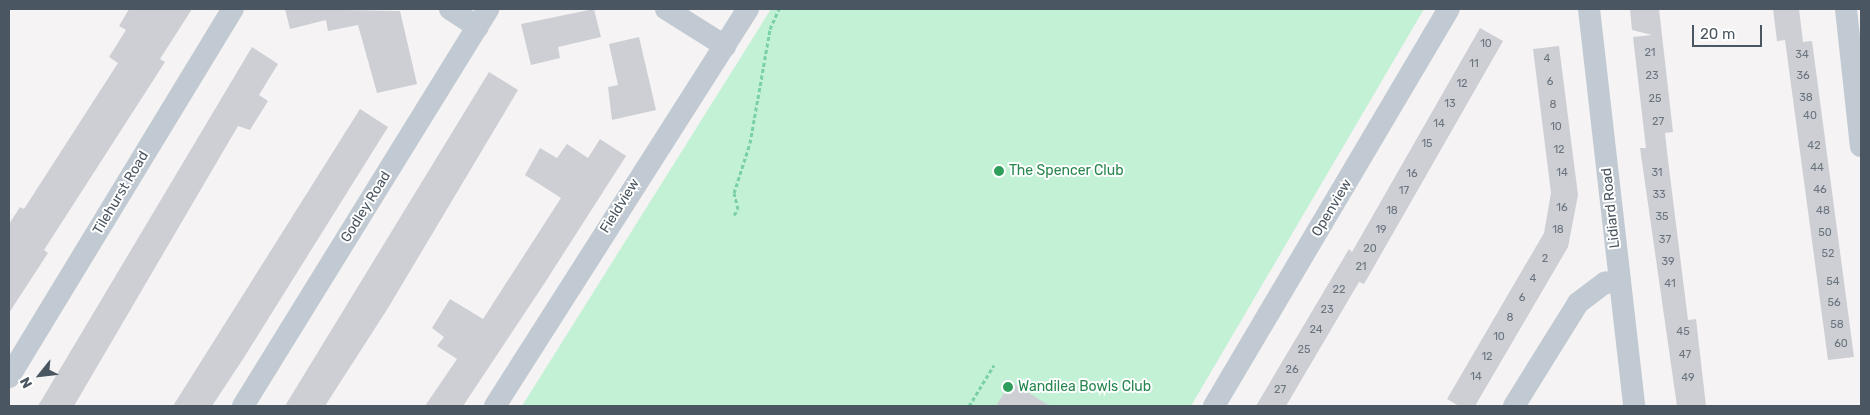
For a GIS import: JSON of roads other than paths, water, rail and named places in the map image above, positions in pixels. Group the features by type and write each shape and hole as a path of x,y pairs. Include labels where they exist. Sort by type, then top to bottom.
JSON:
{"street":[{"name":"Tilehurst Road","path":"9,377 233,9"},
{"path":"450,9 483,18"},
{"path":"666,9 725,46"},
{"name":"Fieldview","path":"494,406 748,9"},
{"name":"Openview","path":"1214,406 1449,9"},
{"name":"Lidiard Road","path":"1589,9 1634,406"},
{"path":"1846,9 1861,146"},
{"name":"Godley Road","path":"243,406 483,18"},
{"path":"1514,406 1578,303 1606,283 1620,281"}],"place":[{"name":"The Spencer Club","path":"999,171"},
{"name":"Wandilea Bowls Club","path":"1008,387"}]}
